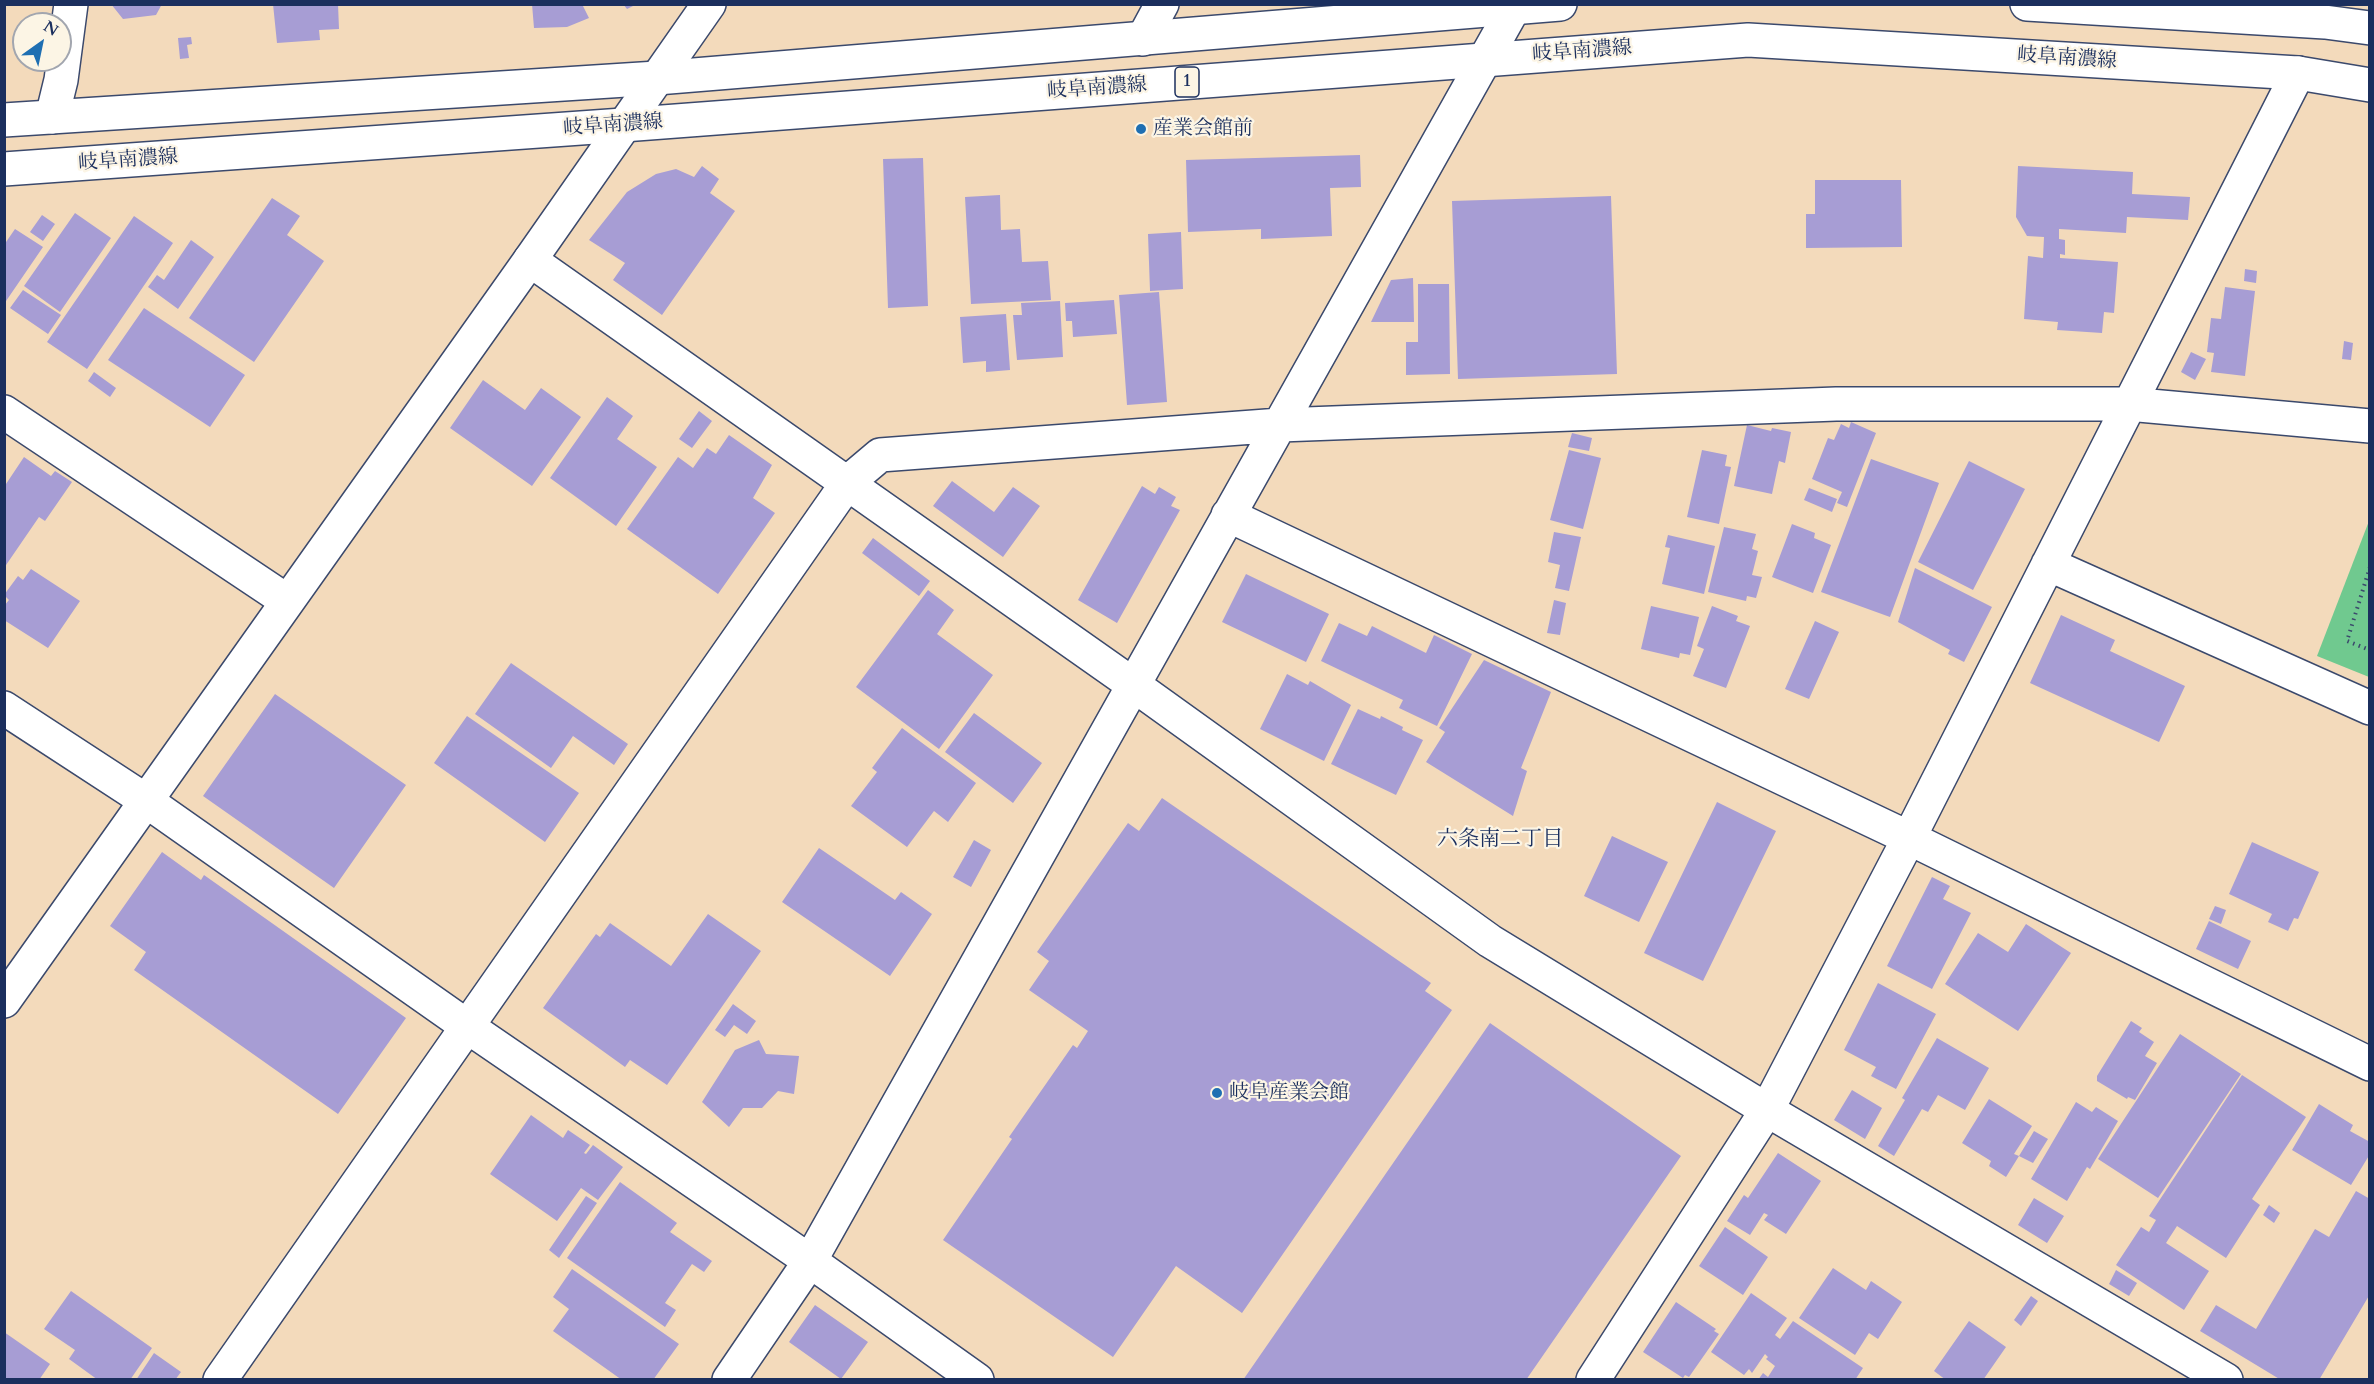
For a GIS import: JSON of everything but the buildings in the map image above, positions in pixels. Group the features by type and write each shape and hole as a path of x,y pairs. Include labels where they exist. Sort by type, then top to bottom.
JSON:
{"street":[{"path":"52,117 61,80 71,4"},
{"path":"4,1001 709,4"},
{"path":"1143,39 1162,4"},
{"path":"4,120 657,78 1560,4"},
{"path":"2027,4 2329,13 2370,28"},
{"path":"729,1380 810,1261 1515,6"},
{"name":"岐阜南濃線","path":"4,169 1748,40 2298,74 2370,84"},
{"path":"1593,1380 1767,1110 1909,838 2298,74"},
{"path":"530,260 848,482 1490,941 1767,1110 2226,1380"},
{"path":"220,1380 848,482 880,455 1280,425 1836,404 2128,404 2370,426"},
{"path":"4,412 287,601"},
{"path":"1228,515 1909,838 2370,1064"},
{"path":"2048,564 2370,708"},
{"path":"4,708 146,800 468,1027 810,1261 977,1380"}],"path":[{"path":"2370,567 2367,584 2347,641 2370,650"}],"green space":[{"path":"2369,521 2369,677 2317,656"}],"place":[{"name":"産業会館前","path":"1141,129"},
{"name":"岐阜産業会館","path":"1217,1093"}],"district":[{"name":"六条南二丁目","path":"1500,840"}]}
